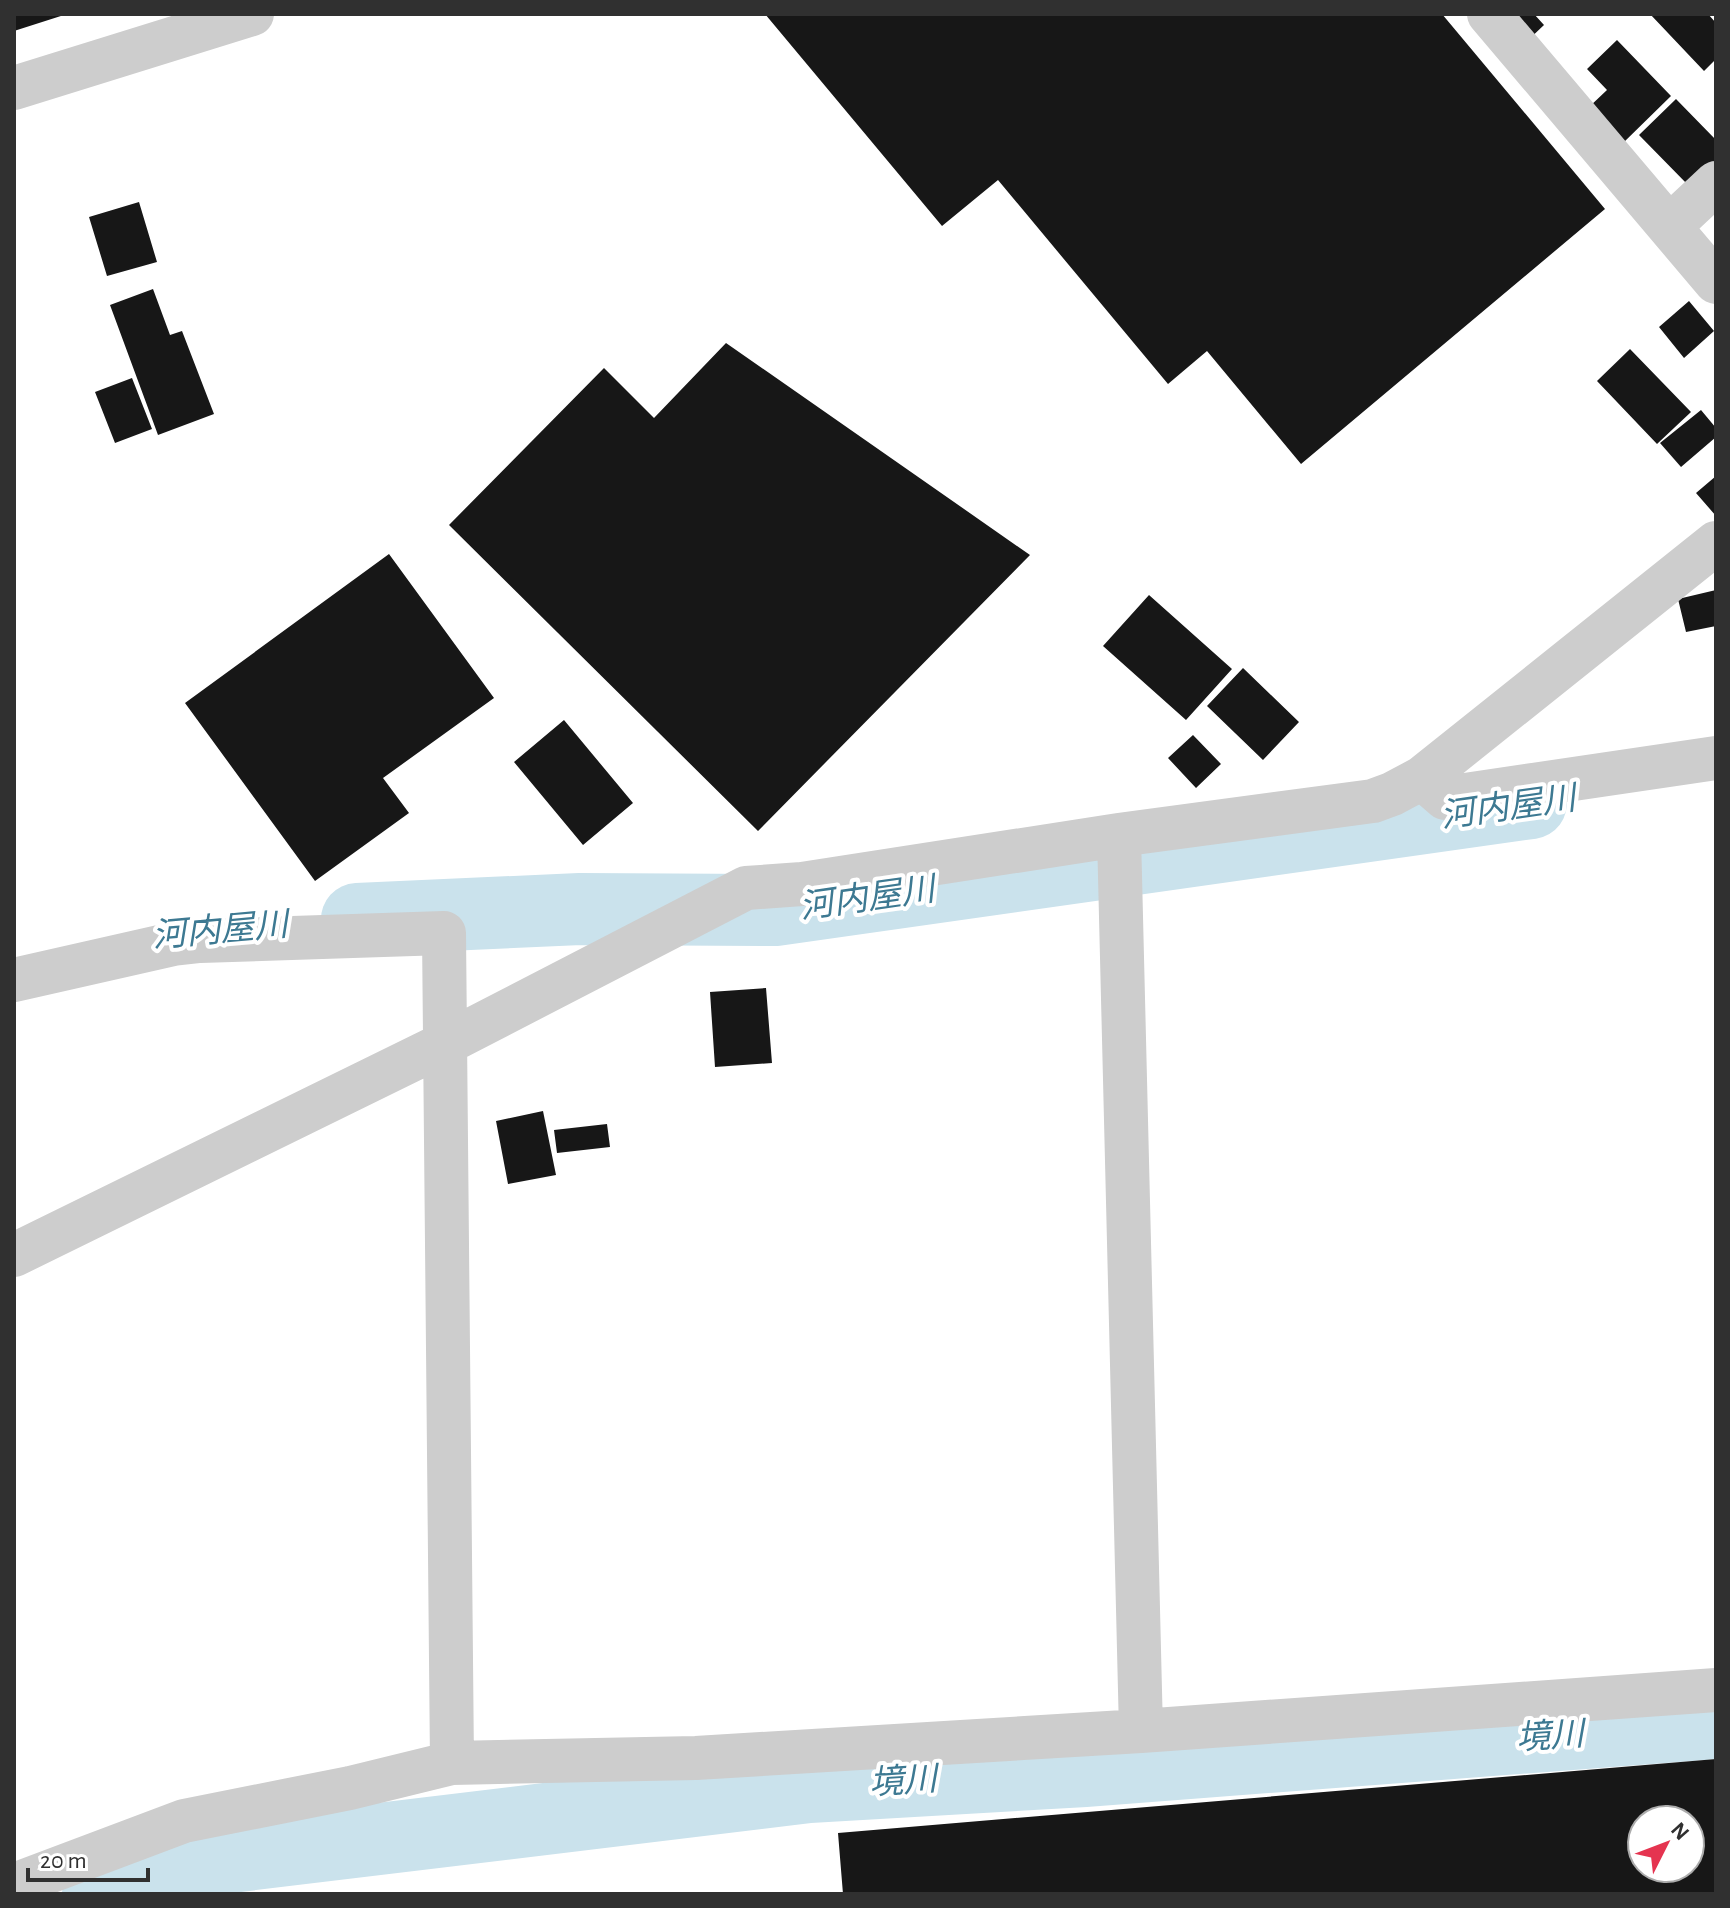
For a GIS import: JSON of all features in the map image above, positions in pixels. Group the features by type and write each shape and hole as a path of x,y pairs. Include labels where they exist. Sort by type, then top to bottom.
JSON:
{"street":[{"path":"14,88 252,14"},
{"path":"1489,14 1716,282"},
{"path":"1670,226 1716,183"},
{"path":"14,1255 444,1044 746,888 802,884 1119,835 1373,801 1392,794 1422,778 1716,543"},
{"path":"1422,778 1445,798 1716,758"},
{"path":"1119,835 1141,1731"},
{"path":"14,980 173,944 444,933 452,1763"},
{"path":"14,1885 184,1821 350,1788 452,1763 696,1758 1141,1731 1716,1690"}],"building":[{"path":"14,14 64,14 64,15 14,31"},
{"path":"765,14 1442,14 1605,209 1301,464 1207,351 1168,384 998,180 942,226"},
{"path":"1504,14 1534,14 1544,25 1524,44"},
{"path":"1650,14 1708,14 1716,23 1716,59 1704,71"},
{"path":"1617,40 1671,96 1622,144 1588,108 1607,90 1587,69"},
{"path":"1676,99 1716,140 1716,160 1689,186 1639,135"},
{"path":"139,202 157,262 107,276 89,217"},
{"path":"153,289 170,335 182,331 214,414 158,435 110,305"},
{"path":"1689,301 1714,331 1684,358 1659,327"},
{"path":"726,343 1030,555 758,831 449,525 604,368 654,418"},
{"path":"1630,349 1691,412 1657,444 1597,381"},
{"path":"132,378 152,429 115,443 95,392"},
{"path":"1701,410 1716,428 1716,437 1681,467 1660,443"},
{"path":"1716,476 1716,516 1696,493"},
{"path":"389,554 494,698 383,778 409,813 315,881 185,703"},
{"path":"1716,590 1716,626 1686,632 1678,599"},
{"path":"1149,595 1232,669 1186,720 1103,646"},
{"path":"1243,668 1299,722 1263,760 1207,706"},
{"path":"564,720 633,803 583,845 514,762"},
{"path":"1193,735 1221,764 1196,788 1168,758"},
{"path":"766,988 772,1063 715,1067 710,992"},
{"path":"543,1111 556,1175 508,1184 496,1121"},
{"path":"607,1124 610,1147 557,1153 554,1130"},
{"path":"1716,1759 1716,1894 843,1894 838,1833"}],"waterway":[{"name":"河内屋川","path":"357,919 580,909 775,910 1531,803"},
{"name":"境川","path":"98,1894 197,1861 809,1787 1085,1771 1716,1723"}]}
